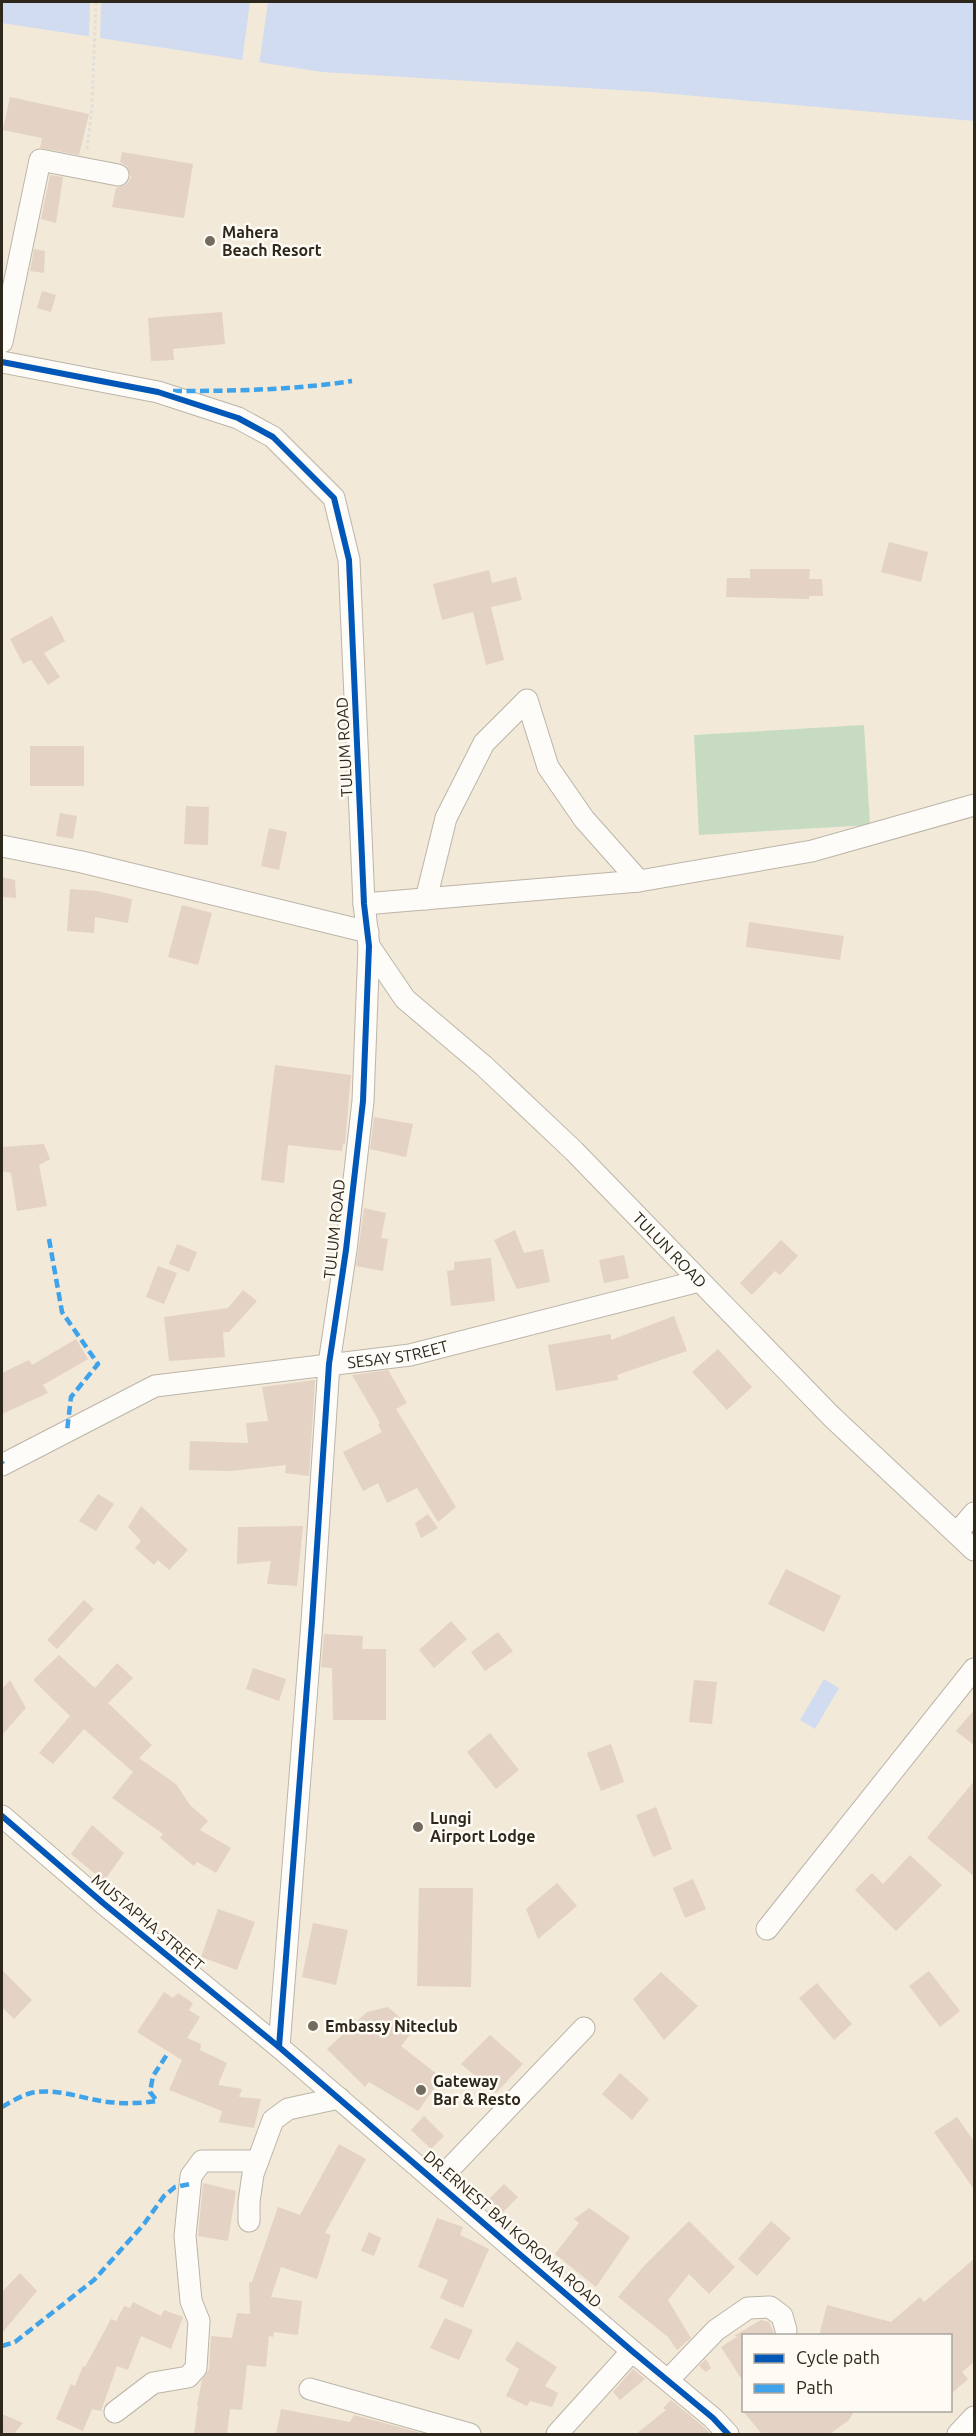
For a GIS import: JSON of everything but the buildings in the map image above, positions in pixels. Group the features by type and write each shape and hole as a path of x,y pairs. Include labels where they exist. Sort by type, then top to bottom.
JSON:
{"street":[{"path":"2,342 40,160 118,175"},
{"name":"TULUM ROAD","path":"2,362 158,392 238,418 273,437 334,498 349,560 364,904 368,939 363,1101 346,1250 329,1364 312,1622 279,2047"},
{"path":"426,899 446,819 484,743 527,700 548,767 584,819 639,881"},
{"path":"364,904 639,881 812,851 975,805"},
{"path":"2,846 82,862 368,939"},
{"name":"TULUN ROAD","path":"368,939 405,999 484,1066 574,1151 831,1416 975,1550"},
{"name":"SESAY STREET","path":"2,1465 155,1386 410,1355 699,1281"},
{"path":"957,1533 975,1513"},
{"path":"767,1929 975,1669"},
{"name":"MUSTAPHA STREET","path":"2,1816 103,1903 279,2047"},
{"path":"437,2182 584,2028"},
{"name":"DR.ERNEST BAI KOROMA ROAD","path":"279,2047 713,2418 728,2434"},
{"path":"249,2221 253,2174 273,2120 288,2109 339,2098"},
{"path":"115,2412 153,2383 188,2377 196,2368 199,2321 191,2301 185,2236 191,2176 195,2168 202,2161 258,2161"},
{"path":"668,2380 716,2330 748,2308 770,2307 782,2316 786,2330"},
{"path":"557,2434 632,2351"},
{"path":"310,2389 470,2434"},
{"path":"958,2434 975,2418"}],"path":[{"path":"84,170 92,107 96,2"}],"green space":[{"path":"864,725 870,825 699,835 694,735"}],"water":[{"path":"2,2 974,2 974,121 651,92 322,72 2,23"},
{"path":"824,1679 839,1688 815,1729 800,1720"}],"pier":[{"path":"90,2 101,2 100,39 89,38"},
{"path":"250,2 268,2 259,65 242,62"}],"marked path":[{"path":"173,391 263,389 352,381"},
{"path":"49,1239 62,1312 98,1364 71,1397 67,1431"},
{"path":"2,2107 31,2093 47,2091 111,2102 157,2101 150,2092 153,2076 168,2053"},
{"path":"2,2346 15,2342 94,2280 144,2224 164,2196 175,2187 190,2184"}],"cycle path":[{"path":"2,362 158,392 238,418 273,437 334,498 349,560 364,904 369,946 363,1101 346,1250 329,1364 312,1622 279,2047"},
{"path":"2,1816 103,1903 279,2047 713,2418 728,2434"}],"place":[{"name":"Mahera Beach Resort","path":"210,241"},
{"name":"Lungi Airport Lodge","path":"418,1827"},
{"name":"Embassy Niteclub","path":"313,2026"},
{"name":"Gateway Bar & Resto","path":"421,2090"}]}
